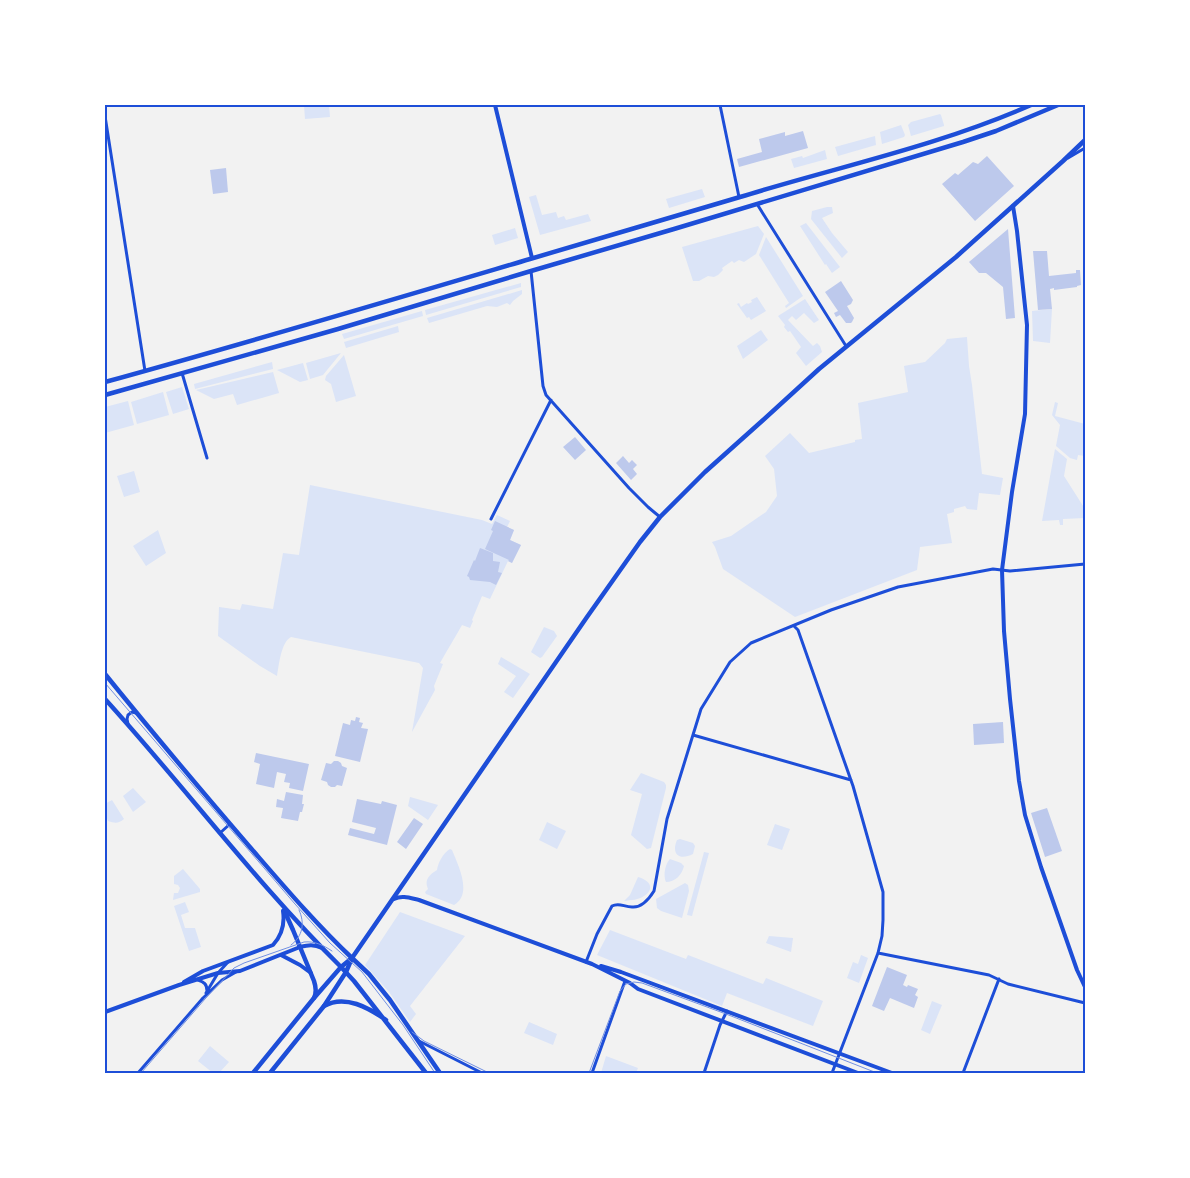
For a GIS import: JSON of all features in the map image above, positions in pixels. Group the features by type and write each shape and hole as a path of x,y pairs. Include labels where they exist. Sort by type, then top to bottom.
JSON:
{"main road":[{"path":"105,382 224,350 950,135 995,120 1031,105"},
{"path":"105,395 330,331 971,140 1058,105"},
{"path":"270,1073 324,1006 346,972 352,958 593,609 660,517 704,472 846,346 956,257 1085,140"},
{"path":"105,674 288,891 368,974 390,1000 440,1073"},
{"path":"105,698 281,904 346,972 386,1020 426,1073"},
{"path":"281,904 316,987 314,998"},
{"path":"253,1073 314,998 341,967 352,958"},
{"path":"324,1006 335,1002 352,1003 371,1010 386,1020"}],"street":[{"path":"495,105 532,258"},
{"path":"720,105 739,197"},
{"path":"105,116 145,371"},
{"path":"1063,161 1085,148"},
{"path":"758,204 846,346"},
{"path":"1013,206 1027,325 1025,414 1012,488 1002,570 1004,631 1010,699 1020,792 1041,867 1083,976 1085,987"},
{"path":"531,271 543,386 546,395 630,488 660,517"},
{"path":"182,373 207,458"},
{"path":"491,519 551,400"},
{"path":"586,962 597,934 612,906 619,904 634,908 649,899 654,891 668,819 701,708 730,662 751,643 831,610 898,586 993,568 1010,571 1085,564"},
{"path":"794,626 798,630 851,780 883,892 883,928 878,953 832,1073"},
{"path":"128,724 127,716 130,713 134,712 138,715"},
{"path":"693,735 851,780"},
{"path":"220,833 230,824"},
{"path":"392,900 398,897 419,900 586,962 621,972 892,1073"},
{"path":"179,985 207,969 273,945 284,924 284,912 281,904"},
{"path":"138,1073 203,998 222,980 300,947 313,945 322,948"},
{"path":"878,953 989,975 1008,984 1085,1003"},
{"path":"281,955 311,973"},
{"path":"203,998 216,975 228,961"},
{"path":"592,964 638,989 858,1073"},
{"path":"207,969 216,975"},
{"path":"105,1012 179,985 240,971"},
{"path":"216,975 216,986"},
{"path":"197,980 204,982 207,986 207,992"},
{"path":"962,1073 1000,980"},
{"path":"592,1073 625,981"},
{"path":"704,1073 727,1011"},
{"path":"416,1040 482,1073"}],"shaded area":[{"path":"304,105 329,105 330,117 305,119"},
{"path":"940,114 944,126 911,136 908,125 911,122"},
{"path":"901,125 904,137 882,144 880,132"},
{"path":"875,136 876,145 838,156 835,147"},
{"path":"825,150 827,159 794,168 791,159 802,156 803,158"},
{"path":"702,189 705,197 669,208 666,199"},
{"path":"536,195 542,215 556,212 558,218 564,216 566,220 588,214 591,221 540,235 529,197"},
{"path":"832,207 833,213 822,218 848,252 842,258 811,219 812,211"},
{"path":"806,223 840,267 832,273 800,226"},
{"path":"758,226 764,234 756,254 744,262 739,260 734,263 732,261 714,277 708,276 699,281 693,281 682,247"},
{"path":"515,228 518,238 495,245 492,235"},
{"path":"766,237 803,296 786,308 785,306 789,303 759,255"},
{"path":"521,283 521,287 426,315 425,310"},
{"path":"522,290 522,294 510,305 507,303 497,307 487,306 429,323 427,318"},
{"path":"757,297 766,311 751,320 749,317 747,318 737,304 739,303 741,307 752,302 751,300"},
{"path":"805,299 819,320 814,323 804,313 796,320 792,316 788,320 813,346 817,343 820,346 822,352 806,366 796,353 801,347 790,331 788,332 784,327 785,325 778,316"},
{"path":"1052,309 1050,343 1033,341 1032,311"},
{"path":"422,311 423,316 344,339 342,334"},
{"path":"398,326 399,332 346,348 344,342"},
{"path":"761,330 768,340 743,359 737,346"},
{"path":"967,337 982,474 1003,478 1000,495 979,493 977,510 967,509 965,506 954,509 954,512 947,514 952,543 920,547 917,570 795,617 723,569 712,542 731,536 766,512 777,496 774,469 765,456 790,433 809,453 862,439 858,403 908,392 904,366 925,362 947,339"},
{"path":"341,353 323,375 310,379 306,363"},
{"path":"344,355 356,396 336,402 331,384 325,380 326,376"},
{"path":"272,362 273,369 195,389 194,384"},
{"path":"303,363 308,380 300,382 277,370"},
{"path":"273,372 279,393 237,405 233,394 214,399 196,390"},
{"path":"182,387 189,409 173,414 166,392"},
{"path":"163,392 169,415 137,424 131,402"},
{"path":"128,401 134,425 105,433 105,407"},
{"path":"1055,402 1058,403 1055,416 1085,424 1085,456 1078,455 1077,460 1070,458 1056,446 1060,425 1052,415"},
{"path":"1055,449 1067,459 1064,476 1085,509 1085,518 1063,519 1063,525 1060,525 1059,520 1042,521"},
{"path":"134,471 140,492 124,497 117,476"},
{"path":"310,485 482,520 492,524 497,515 510,521 507,527 514,530 510,540 521,545 512,563 508,561 490,599 482,596 470,628 462,625 445,653 440,663 443,664 434,686 435,690 412,732 423,668 419,663 291,637 283,649 277,676 218,636 219,607 240,610 242,604 273,609 283,553 299,555"},
{"path":"158,530 166,553 146,566 133,546"},
{"path":"544,627 554,631 557,636 540,658 531,652"},
{"path":"501,657 530,674 513,698 504,692 516,676 498,664"},
{"path":"641,773 664,782 666,785 651,848 647,849 631,835 642,794 630,790"},
{"path":"133,788 146,802 133,812 123,796"},
{"path":"410,797 438,805 428,820 408,806"},
{"path":"112,800 124,819 115,823 108,821 105,813 105,804"},
{"path":"547,822 566,831 557,849 539,840"},
{"path":"775,824 790,829 782,850 767,845"},
{"path":"680,839 693,843 695,846 693,854 684,857 678,855 675,845 677,840"},
{"path":"450,849 460,871 463,887 463,894 460,900 454,905 425,892 428,889 428,878 437,870 441,858"},
{"path":"704,852 709,853 692,916 687,915"},
{"path":"670,859 684,866 678,877 666,882 665,870"},
{"path":"183,869 200,889 200,892 173,900 174,893 178,893 180,888 174,884 174,876"},
{"path":"638,877 648,882 650,890 640,898 624,901 630,895"},
{"path":"685,883 688,885 689,891 682,918 657,908 656,899"},
{"path":"185,902 189,912 181,915 185,928 195,928 201,947 189,951 174,906"},
{"path":"400,912 465,936 410,1006 416,1014 410,1022 389,992 365,965"},
{"path":"610,930 686,959 688,955 763,984 766,978 823,1001 813,1026 727,993 722,1006 597,955"},
{"path":"769,936 793,938 791,952 766,943"},
{"path":"861,955 868,958 859,983 847,978 853,962 858,964"},
{"path":"932,1001 942,1005 930,1034 921,1030"},
{"path":"529,1022 557,1034 553,1045 524,1033"},
{"path":"210,1046 229,1062 219,1073 213,1073 198,1061"},
{"path":"606,1056 638,1068 636,1073 601,1073"}],"building":[{"path":"803,131 808,148 739,167 737,159 762,152 759,139 785,132 785,136"},
{"path":"987,156 1014,186 975,221 942,184 955,173 958,175 973,162 978,164"},
{"path":"226,168 228,192 213,194 210,170"},
{"path":"1008,229 1015,318 1006,319 1003,287 986,273 979,273 969,262"},
{"path":"1033,251 1047,251 1049,276 1076,273 1076,270 1080,270 1081,285 1054,290 1054,288 1050,289 1052,309 1038,310"},
{"path":"841,281 853,300 847,306 854,318 851,323 846,323 840,315 836,317 834,313 838,311 825,292"},
{"path":"575,437 586,450 575,460 563,447"},
{"path":"623,456 629,463 632,460 637,465 633,469 637,474 631,480 616,463"},
{"path":"495,521 514,530 510,540 521,545 512,563 485,549"},
{"path":"480,548 493,553 493,561 500,562 498,572 502,573 496,585 490,582 470,580 467,576"},
{"path":"356,717 360,718 359,722 363,723 361,728 368,729 360,762 335,756 343,723 350,725 351,720 355,721"},
{"path":"1003,722 1004,743 974,745 973,724"},
{"path":"256,753 309,764 303,791 289,788 290,783 284,782 286,774 277,772 274,788 256,784 260,764 254,762"},
{"path":"334,761 338,761 347,768 342,786 331,787 327,782 321,780 326,763 331,764"},
{"path":"286,792 303,795 302,804 304,804 298,821 281,818 283,808 276,807 277,799 284,801"},
{"path":"357,799 381,804 382,801 397,805 387,845 348,835 350,828 374,834 376,828 352,822"},
{"path":"1047,808 1062,851 1045,857 1031,813"},
{"path":"414,818 423,824 406,849 397,842"},
{"path":"887,967 907,975 903,985 918,989 915,995 918,997 914,1008 890,998 884,1011 872,1006"}],"tram line":[{"path":"105,683 295,904 330,943 362,972 403,1025 435,1073"},
{"path":"291,945 298,938 302,929 299,910"},
{"path":"141,1073 234,968 304,942 319,944 332,951"},
{"path":"589,1073 620,991 626,984 634,982 642,983 726,1014 877,1073"},
{"path":"412,1032 424,1041 489,1073"}]}
